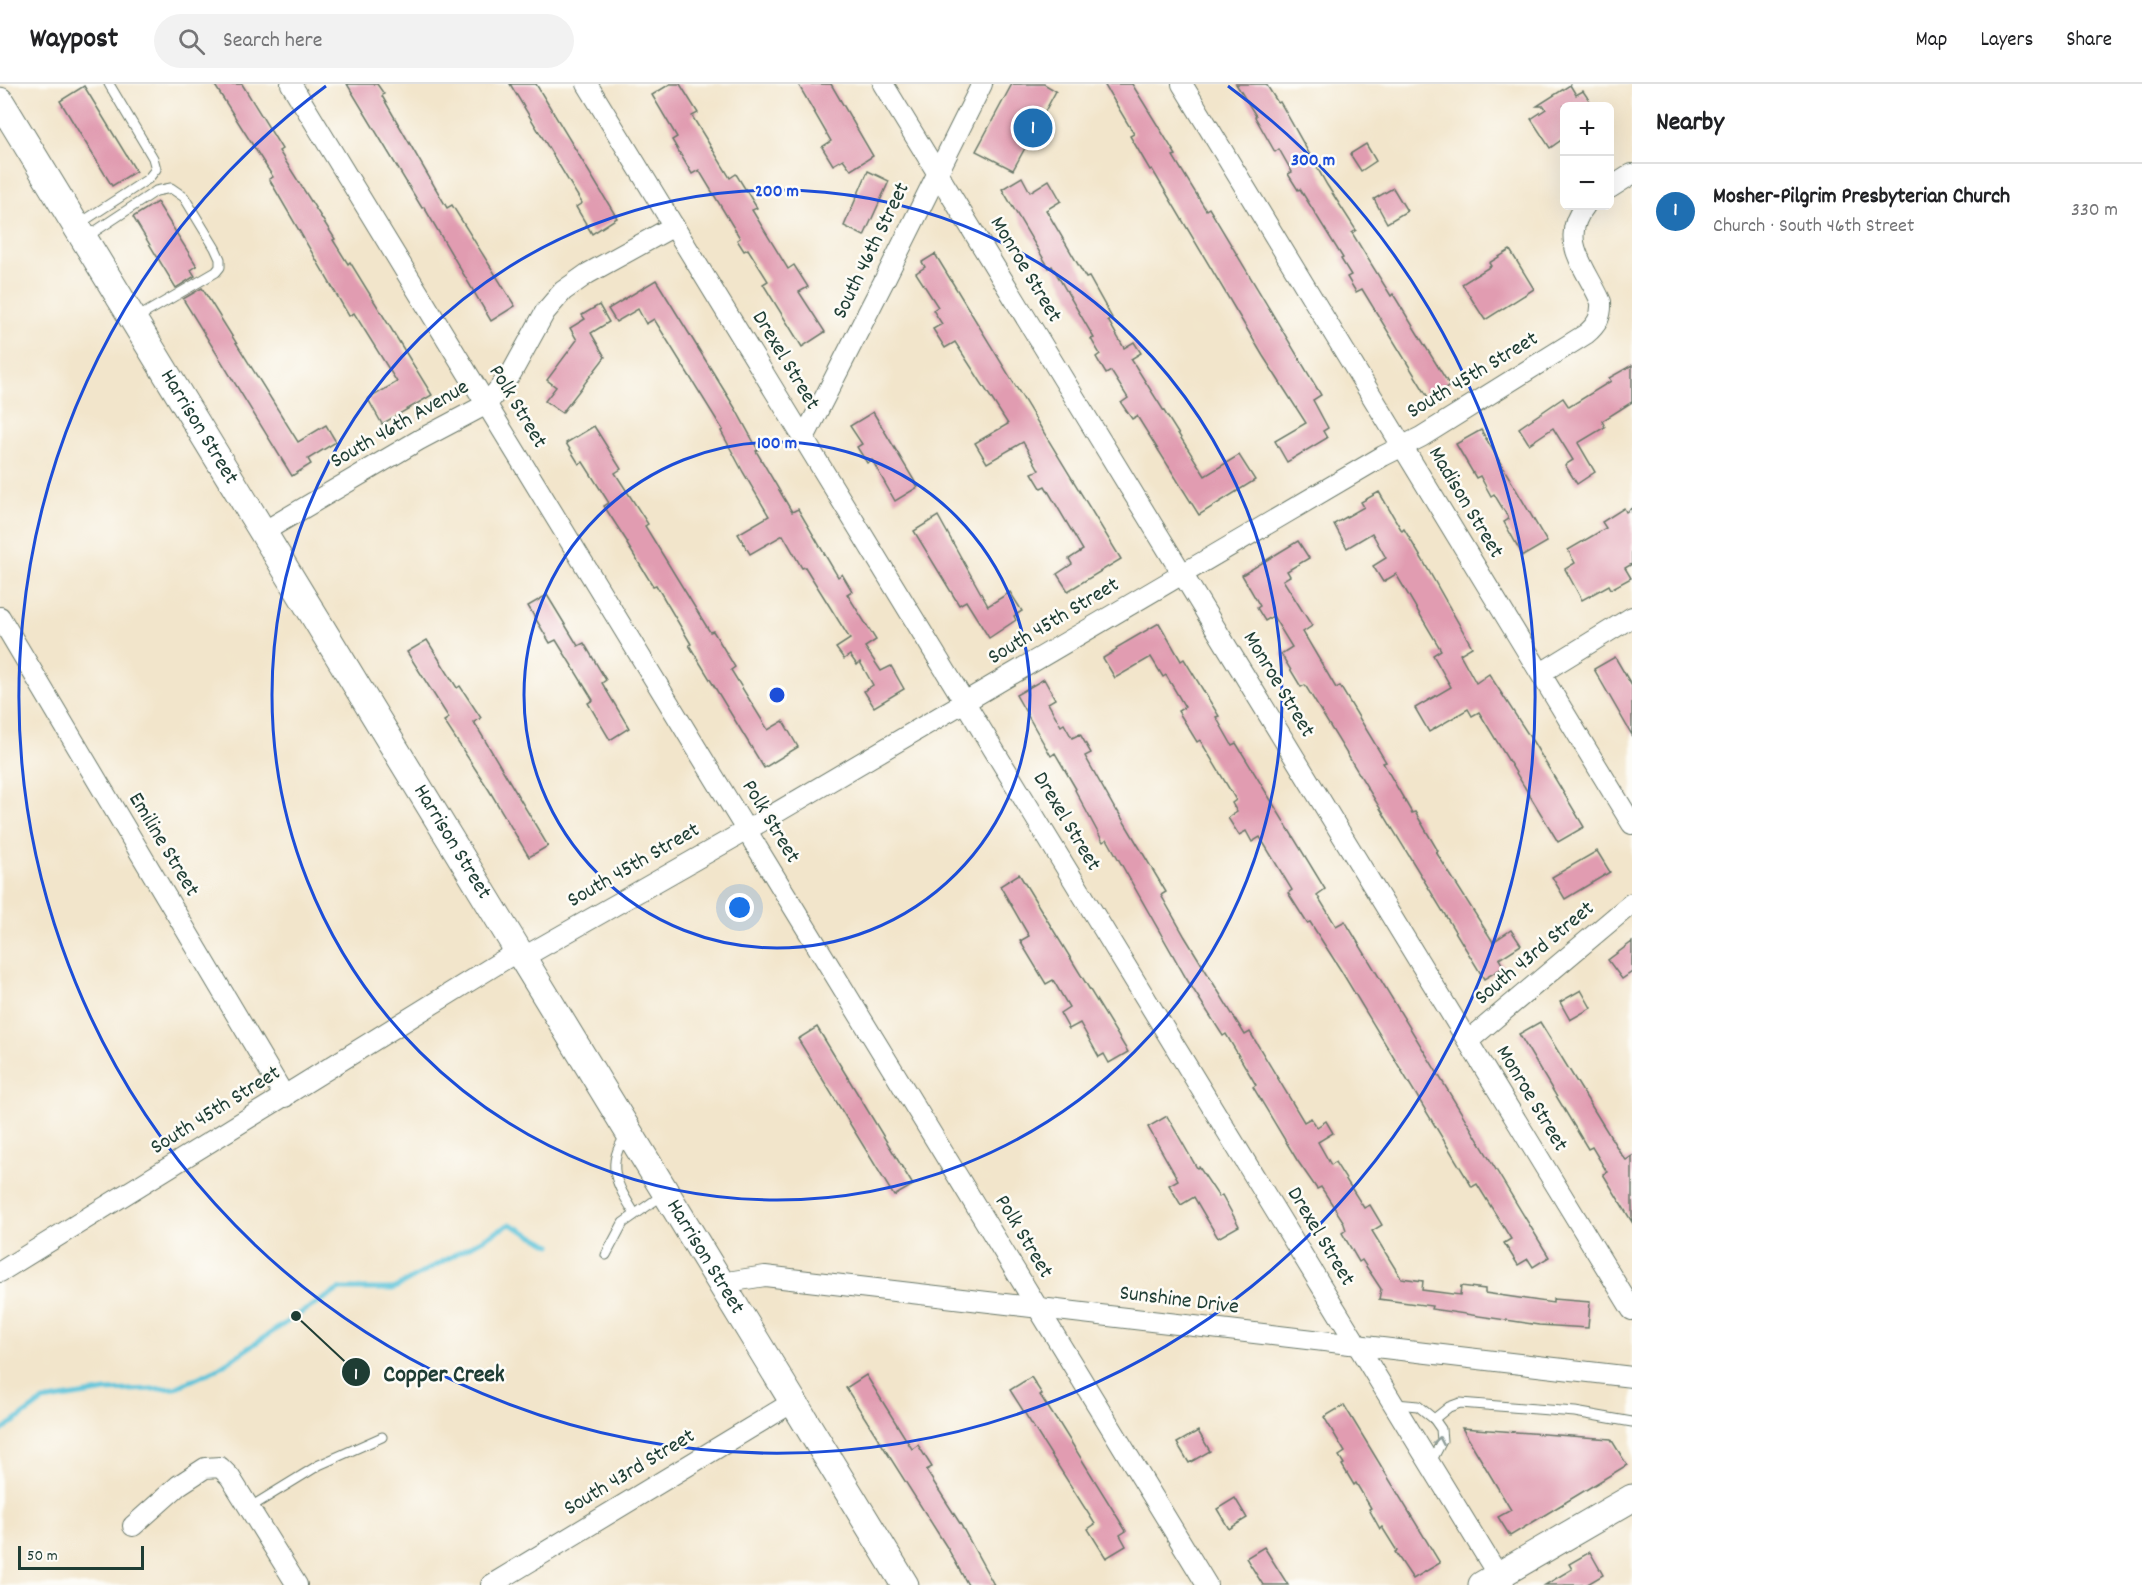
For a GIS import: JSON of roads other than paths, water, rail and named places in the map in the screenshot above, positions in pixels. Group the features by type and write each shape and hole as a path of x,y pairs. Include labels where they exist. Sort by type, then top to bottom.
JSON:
{"main road":[{"path":"0,93 15,84"},
{"name":"Harrison Street","path":"0,101 905,1585"},
{"path":"1495,1582 1632,1498"}],"street":[{"name":"Polk Street","path":"291,84 1207,1585"},
{"name":"Drexel Street","path":"587,84 1430,1464 1495,1582"},
{"name":"Monroe Street","path":"883,84 1632,1310"},
{"name":"South 46th Street","path":"804,438 982,84"},
{"name":"Madison Street","path":"1182,84 1632,824"},
{"path":"1614,185 1632,174"},
{"name":"South 45th Street","path":"0,1272 520,955 747,830 1403,446 1586,334 1595,327 1600,315 1601,302 1576,252 1573,238 1576,220 1582,210"},
{"name":"South 46th Avenue","path":"263,532 419,440 487,404 512,372 546,312 563,291 587,274 674,226"},
{"name":"Emiline Street","path":"0,617 285,1097"},
{"path":"1540,673 1632,617"},
{"name":"South 43rd Street","path":"1468,1041 1632,903"},
{"name":"Sunshine Drive","path":"721,1283 765,1276 1632,1377"},
{"name":"South 43rd Street","path":"491,1585 794,1402"},
{"path":"133,1526 178,1485 205,1468 220,1467 230,1477 297,1585"}],"lane":[{"path":"80,233 148,179 156,169 153,158 108,84"},
{"path":"80,233 156,191 171,188 184,197 215,248 220,259 220,267 216,272 133,320"},
{"path":"628,1132 615,1154 615,1178 635,1214"},
{"path":"606,1255 623,1223 666,1193"},
{"path":"1434,1419 1449,1407 1460,1403 1575,1412 1632,1422"},
{"path":"1393,1404 1418,1406 1434,1419 1441,1429 1442,1441 1430,1464"},
{"path":"249,1508 319,1465 382,1437"}],"waterway":[{"path":"0,1432 43,1401 106,1391 175,1388 217,1369 340,1289 393,1289 510,1224 551,1245"}],"place":[{"name":"Mosher-Pilgrim Presbyterian Church","path":"1033,128"},
{"name":"Copper Creek","path":"296,1316"}]}
